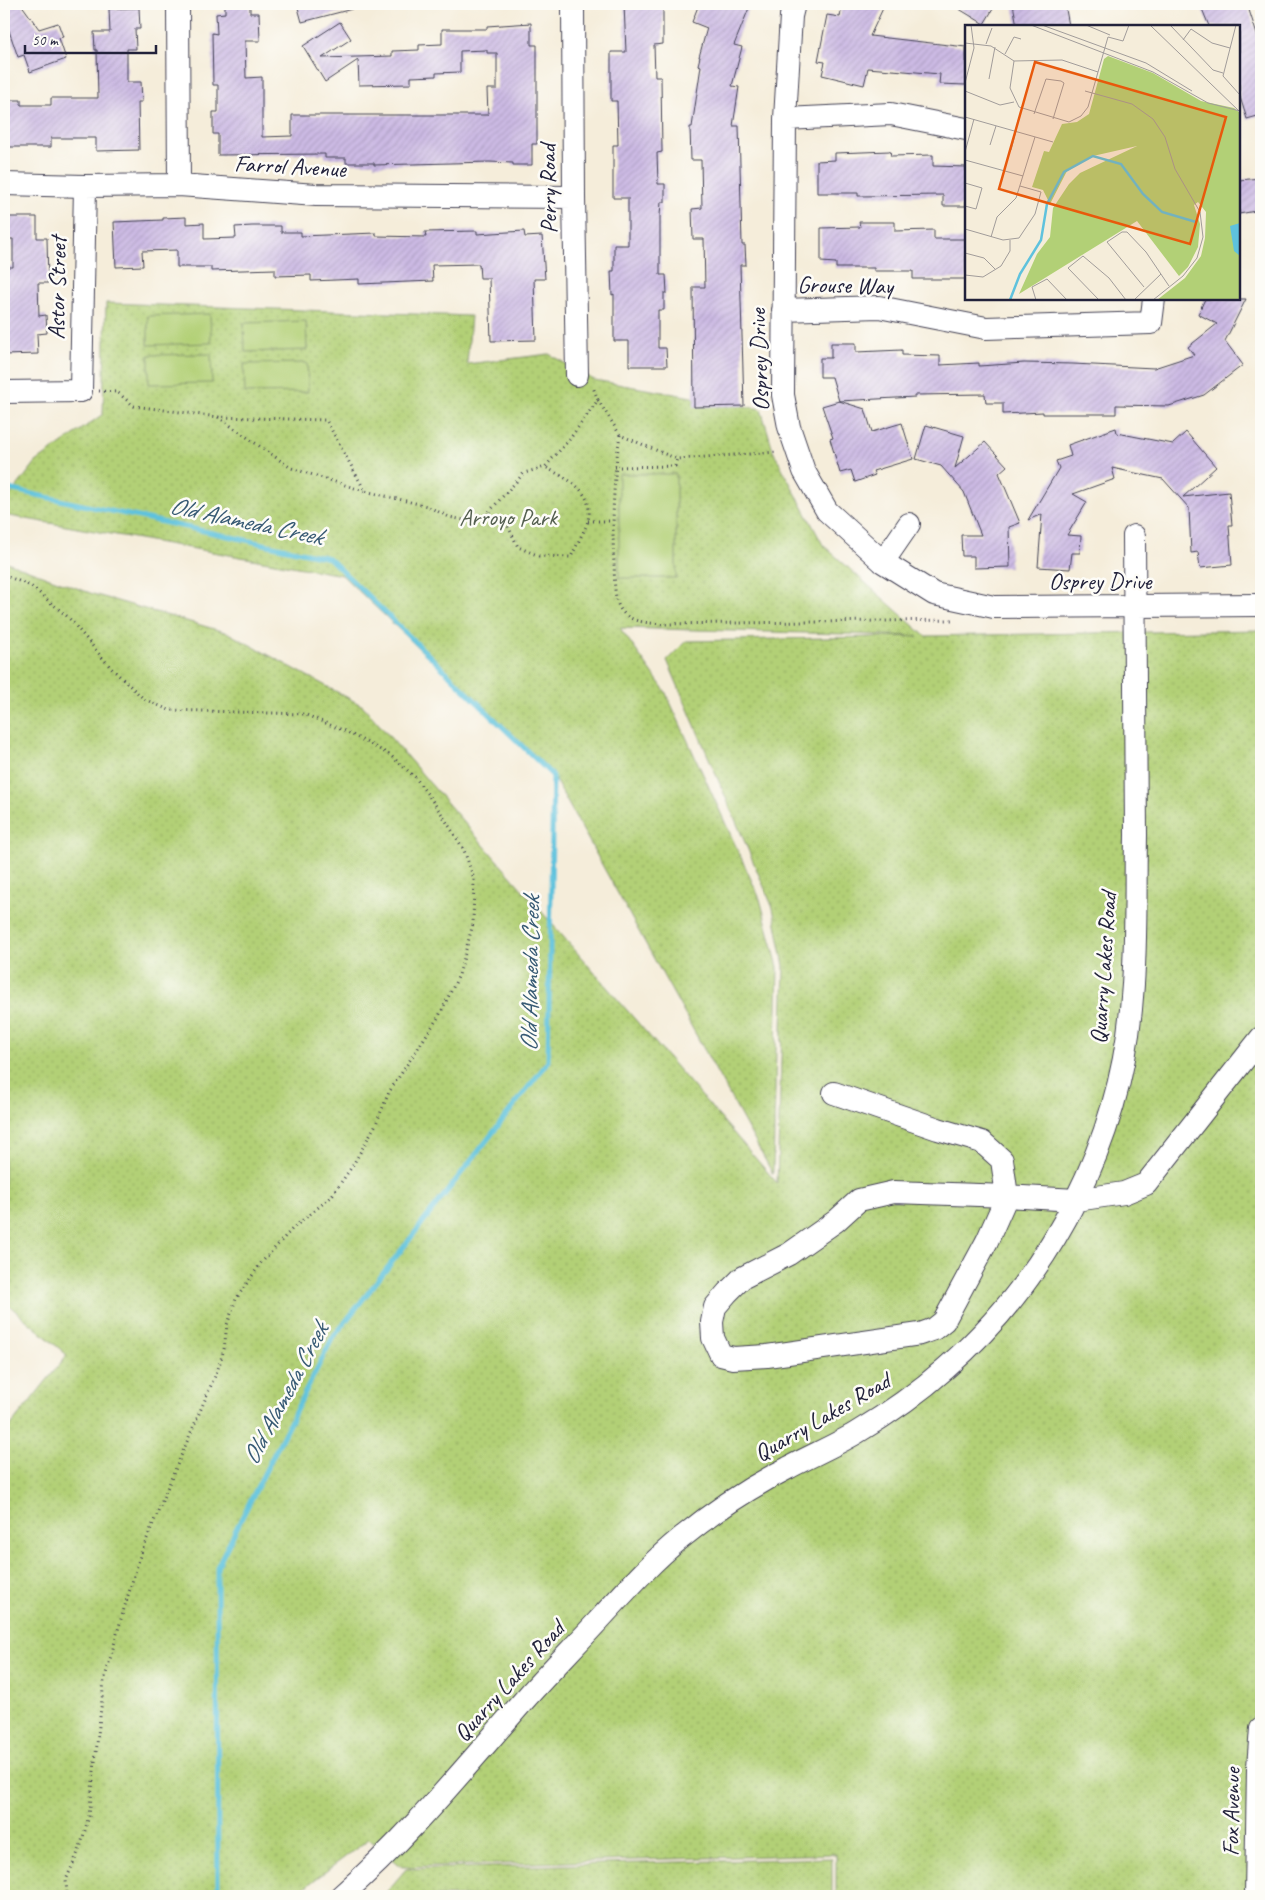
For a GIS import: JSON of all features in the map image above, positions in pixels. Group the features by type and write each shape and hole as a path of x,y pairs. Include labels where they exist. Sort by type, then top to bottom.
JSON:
{"street":[{"path":"178,4 179,185"},
{"name":"Perry Road","path":"573,4 574,196 584,378"},
{"name":"Osprey Drive","path":"794,4 791,16 785,119 783,395 789,428 804,471 827,511 883,562 934,594 994,607 1261,605"},
{"path":"785,119 891,114 965,129"},
{"name":"Farrol Avenue","path":"4,184 85,186 179,185 316,196 574,196"},
{"name":"Astor Street","path":"81,390 85,186"},
{"name":"Grouse Way","path":"783,310 879,306 986,328 1151,323 1154,300"},
{"path":"4,392 81,390"},
{"path":"883,562 909,524"},
{"name":"Quarry Lakes Road","path":"341,1896 415,1824 530,1693 650,1566 681,1538 715,1512 750,1489 852,1435 885,1415 917,1392 975,1341 1002,1311 1030,1276 1056,1237 1076,1200 1097,1152 1113,1104 1125,1051 1132,1000 1135,952 1136,725 1134,536"},
{"path":"834,1093 982,1142 1002,1160 1007,1196 986,1241 944,1321 934,1329 920,1334 767,1356 734,1358 721,1355 713,1338 712,1322 715,1307 727,1293 742,1278 789,1254 836,1221 859,1200 894,1192 1007,1196 1076,1200 1124,1193 1146,1184 1261,1038"},
{"name":"Fox Avenue","path":"1256,1896 1258,1767 1261,1728"}],"path":[{"path":"584,378 620,435 677,459 774,453 796,448"},
{"path":"81,390 117,392 134,406 218,417 326,420 365,491"},
{"path":"218,417 291,468 365,491 427,506 449,517 469,521 486,514 524,473 545,467 569,440 598,400"},
{"path":"620,435 615,467 612,521 616,595 622,611 637,621 664,624 955,620"},
{"path":"615,467 675,466 677,459"},
{"path":"486,514 507,524 518,547 539,556 571,557 588,521 588,500 575,483 545,467"},
{"path":"588,521 612,521"},
{"path":"4,575 31,586 68,616 111,668 144,699 169,710 304,714 347,732 390,755 415,777 441,813 464,850 474,879 473,924 458,975 439,1016 389,1092 376,1124 332,1197 293,1228 261,1263 236,1299 227,1325 224,1349 218,1369 140,1556 122,1612 104,1680 89,1816 80,1848 66,1880 67,1896"}],"green space":[{"name":"Arroyo Park","path":"106,303 471,316 467,364 549,354 594,380 761,409 774,453 823,545 925,636 1261,630 1261,1896 836,1896 836,1854 402,1867 369,1839 293,1896 4,1896 4,1434 67,1355 4,1301 4,561 93,594 228,633 363,706 777,1183 784,966 773,908 667,660 686,641 918,636 620,628 665,691 760,899 778,967 773,1174 553,776 342,575 4,515 4,503 36,462 103,414"},
{"path":"210,314 211,343 148,345 148,316"},
{"path":"306,321 307,350 245,352 244,323"},
{"path":"211,354 212,383 149,384 149,355"},
{"path":"307,363 308,392 245,393 244,364"},
{"path":"619,474 676,474 676,578 619,578"},
{"path":"832,1858 832,1896 383,1896 406,1869"}],"building":[{"path":"4,4 21,4 39,29 58,23 63,37 59,38 66,59 30,72 24,55 18,57 8,28 4,31"},
{"path":"225,4 250,4 250,13 259,13 260,41 245,41 246,78 262,77 262,137 292,136 292,115 488,115 487,89 497,89 497,53 487,53 487,50 460,51 460,72 436,73 436,76 411,77 411,84 359,85 358,60 325,82 303,46 340,22 351,39 322,58 392,56 392,51 419,50 419,45 442,44 442,29 487,29 487,26 531,23 531,45 537,45 537,144 532,144 532,165 489,162 374,165 374,163 346,163 346,158 325,158 325,154 218,155 218,134 213,134 213,112 218,112 218,85 213,85 212,33 217,34 216,14 225,13"},
{"path":"297,4 352,4 352,9 302,22"},
{"path":"624,4 663,4 663,44 654,45 655,77 661,77 662,152 657,153 658,184 665,184 665,202 661,202 660,216 660,275 666,275 667,293 664,293 664,310 658,310 658,348 666,348 667,366 629,366 629,341 614,341 614,294 612,295 611,271 614,271 614,245 628,245 628,198 613,198 613,145 618,145 617,101 611,101 611,52 626,52"},
{"path":"699,4 738,4 749,8 734,45 742,47 732,86 739,87 733,126 739,126 742,245 745,245 746,265 740,265 744,406 694,407 693,287 705,287 704,239 693,239 692,209 702,208 701,160 691,160 690,127 692,127 701,66 698,65 699,57 707,28 692,22"},
{"path":"842,4 885,4 870,36 965,47 965,85 939,84 940,74 868,68 864,85 822,75 825,62 818,61 827,15 840,17"},
{"path":"951,4 996,4 984,24"},
{"path":"1013,4 1065,4 1069,25 1017,25"},
{"path":"1200,4 1247,4 1261,47 1261,115 1247,119 1240,97 1240,25 1209,25"},
{"path":"139,8 140,29 135,29 136,49 127,49 127,82 141,82 142,102 138,102 139,150 96,151 96,138 51,138 51,147 4,147 4,100 21,100 21,105 51,105 51,98 98,98 97,50 95,50 94,32 110,32 109,9"},
{"path":"890,151 891,156 933,155 933,166 965,167 965,206 943,206 943,195 858,196 858,193 817,193 817,161 835,160 835,153"},
{"path":"1261,178 1261,210 1240,214 1240,180"},
{"path":"4,217 37,217 37,238 47,238 48,283 38,283 39,316 46,315 47,333 37,334 38,354 4,355 4,267 13,267 13,239 4,239"},
{"path":"186,217 186,224 204,223 204,239 236,238 235,227 252,226 281,226 281,232 301,232 301,236 376,233 376,236 426,237 425,232 477,231 477,234 524,231 525,237 542,236 545,279 534,279 536,340 491,341 489,278 480,278 479,264 432,265 433,281 359,284 359,279 311,281 311,275 275,276 275,269 211,271 211,267 177,267 177,250 142,251 143,266 116,267 114,222"},
{"path":"859,222 895,222 895,231 934,230 934,239 965,239 965,279 913,279 913,271 874,271 874,268 836,268 836,263 821,262 821,228 860,227"},
{"path":"1246,299 1225,341 1243,365 1204,395 1169,406 1116,405 1116,414 1043,414 1043,412 1003,414 1003,403 986,403 985,394 915,395 915,397 839,401 832,377 820,377 820,358 831,358 831,343 856,343 856,352 902,350 902,355 940,356 940,365 979,363 979,366 1024,363 1154,368 1194,355 1188,347 1217,324 1198,314 1205,300"},
{"path":"839,401 865,409 872,432 902,423 913,459 873,471 875,475 855,482 851,470 840,473 830,439 833,438 822,406"},
{"path":"926,425 964,436 955,468 985,442 1007,466 999,473 1020,523 1009,527 1010,567 974,568 974,556 962,556 961,535 981,535 964,492 941,466 916,459"},
{"path":"1116,428 1117,433 1173,444 1186,432 1216,467 1183,497 1229,492 1232,525 1229,525 1232,565 1200,568 1198,552 1191,553 1189,508 1163,479 1112,468 1115,479 1073,494 1087,502 1067,535 1081,536 1080,553 1072,553 1070,569 1038,567 1042,514 1028,520 1059,468 1056,461 1071,456 1068,445"}],"waterway":[{"name":"Old Alameda Creek","path":"4,488 329,558 553,776 548,1062 332,1339 217,1567 218,1896"}]}
